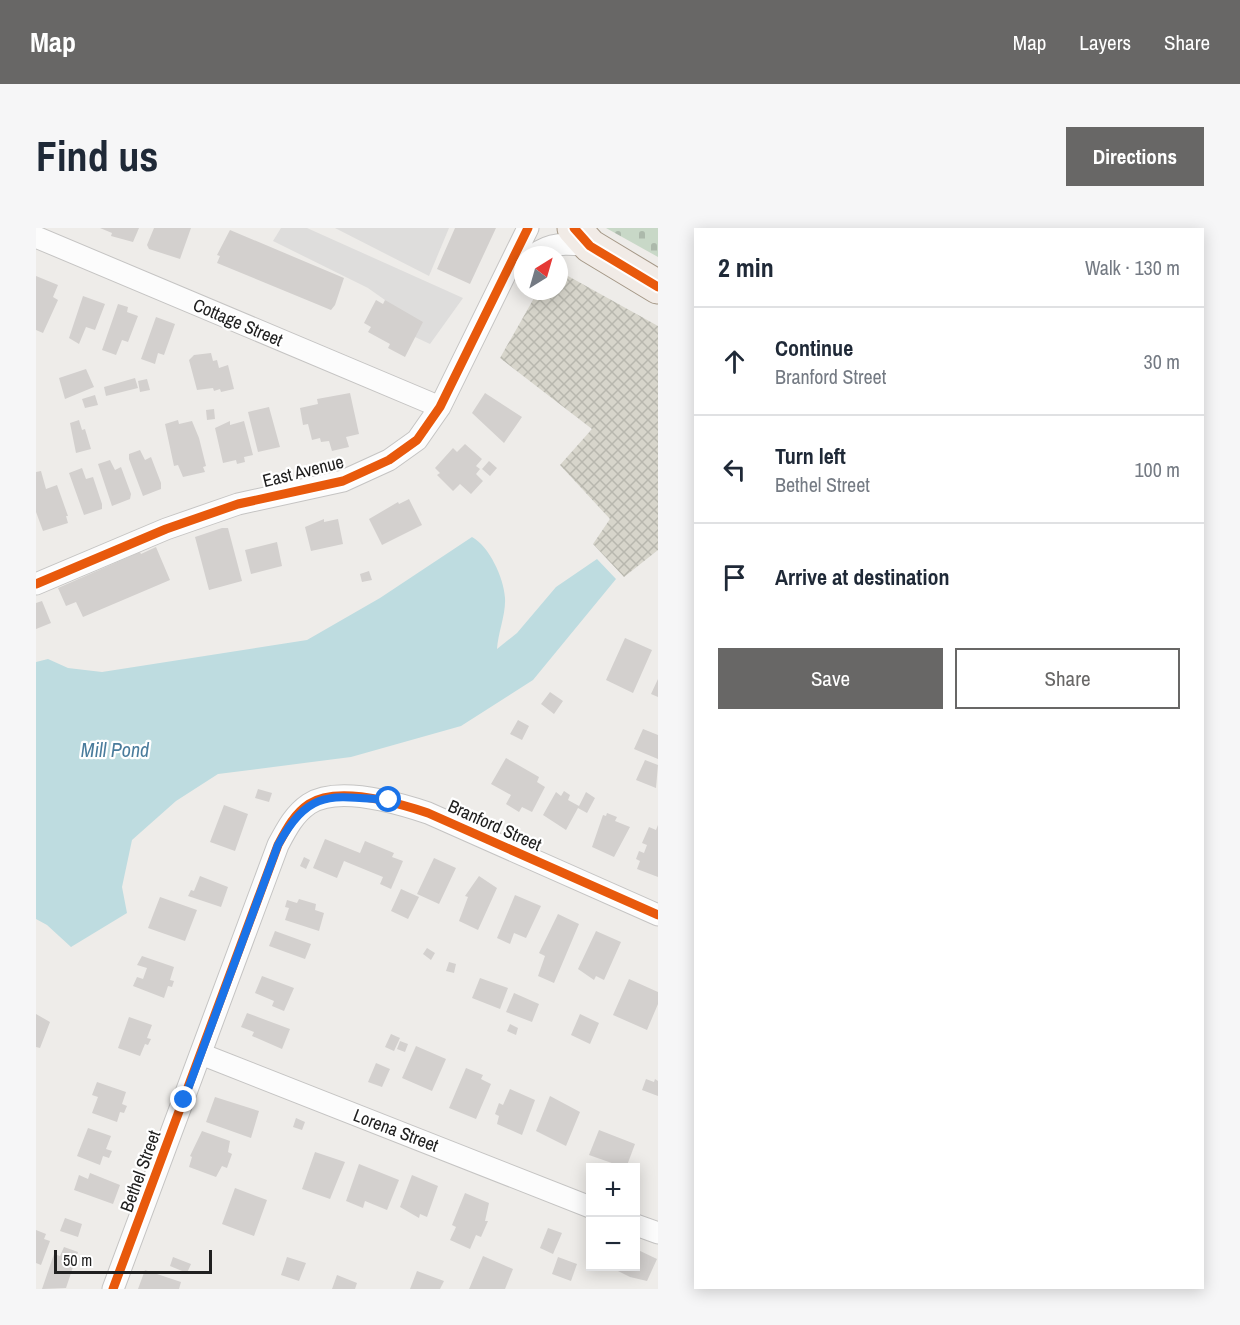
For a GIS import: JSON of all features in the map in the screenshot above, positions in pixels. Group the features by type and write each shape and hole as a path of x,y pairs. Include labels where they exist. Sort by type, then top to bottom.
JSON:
{"main road":[{"path":"582,237 658,287"}],"street":[{"name":"East Avenue","path":"36,584 166,530 238,504 343,481 389,460 417,440 440,407 528,228"},
{"name":"Cottage Street","path":"36,237 440,407"},
{"path":"550,246 582,237"},
{"name":"East Avenue","path":"484,320 514,280"},
{"name":"Branford Street","path":"310,803 335,796 389,800 428,813 658,915"},
{"name":"Bethel Street","path":"113,1289 278,845 293,818 310,803"},
{"name":"Lorena Street","path":"201,1054 586,1205"},
{"path":"640,1226 658,1233"}],"shaded area":[{"path":"281,228 307,228 463,298 430,344 415,337 385,300 368,288 273,241"},
{"path":"335,228 449,228 429,276"},
{"path":"568,276 658,326 658,550 624,577 593,544 610,519 560,465 592,429 500,358 533,300 568,300"}],"green space":[{"path":"606,228 658,228 658,257"}],"water":[{"name":"Mill Pond","path":"472,537 490,555 499,572 504,590 504,610 497,649 517,633 556,587 597,559 616,579 533,680 461,726 351,757 218,774 176,801 132,840 122,887 127,913 71,947 47,925 36,919 36,662 48,659 68,668 102,672 307,640 380,598"}],"building":[{"path":"100,228 139,228 133,242 111,236 112,233"},
{"path":"154,228 191,228 180,259 149,249 147,245"},
{"path":"455,228 496,228 470,284 437,269"},
{"path":"230,230 344,278 335,305 331,310 217,263 220,256 217,255"},
{"path":"36,276 58,285 53,297 58,300 43,333 36,330"},
{"path":"83,296 105,304 95,330 86,327 79,344 69,338"},
{"path":"376,300 383,304 385,300 423,322 405,357 388,348 390,344 368,332 371,327 364,323"},
{"path":"118,304 128,307 127,312 138,316 128,342 122,340 116,355 102,350"},
{"path":"156,317 175,324 164,355 158,353 155,364 141,359"},
{"path":"211,353 213,361 217,360 219,368 228,365 234,389 221,392 220,389 214,391 213,388 197,390 189,360 194,355"},
{"path":"86,369 94,387 65,399 59,378"},
{"path":"135,378 138,388 106,396 104,387"},
{"path":"147,379 150,390 140,392 138,381"},
{"path":"350,393 359,434 346,437 349,447 332,451 329,441 321,442 320,438 312,440 308,424 303,425 300,408 318,404 317,399"},
{"path":"485,393 522,417 504,443 472,413"},
{"path":"95,395 98,405 85,408 82,399"},
{"path":"269,407 280,447 258,452 248,412"},
{"path":"214,409 215,419 207,420 206,410"},
{"path":"79,420 82,430 85,429 91,449 76,453 70,423"},
{"path":"178,420 179,424 192,421 199,438 206,466 203,467 205,472 183,477 178,465 174,466 165,424"},
{"path":"230,421 230,425 244,421 253,455 244,457 245,462 237,464 236,460 223,463 215,428"},
{"path":"465,444 482,459 476,466 480,469 476,474 483,481 471,494 460,484 453,491 437,475 440,473 435,468 453,448 457,452"},
{"path":"140,450 145,460 151,457 161,483 161,489 143,496 129,459 129,454"},
{"path":"110,460 115,470 121,467 131,494 130,499 112,506 98,464"},
{"path":"489,461 497,468 490,476 482,469"},
{"path":"82,468 86,479 93,477 102,504 102,509 84,515 69,473"},
{"path":"41,471 46,489 57,485 68,516 66,516 68,523 43,531 36,512 36,472"},
{"path":"409,499 422,525 382,545 369,519 398,502 399,504"},
{"path":"324,519 324,522 338,519 343,544 311,551 305,527"},
{"path":"228,528 242,581 209,590 195,537"},
{"path":"277,542 282,566 251,574 245,550"},
{"path":"156,547 170,580 83,617 76,602 66,606 58,588"},
{"path":"369,571 372,580 362,582 360,574"},
{"path":"42,601 51,623 36,629 36,603"},
{"path":"625,638 652,650 633,693 606,680"},
{"path":"658,679 658,697 651,694"},
{"path":"550,692 563,701 554,714 541,704"},
{"path":"518,720 529,726 522,740 510,734"},
{"path":"643,729 658,735 658,759 634,749"},
{"path":"506,758 539,777 537,782 545,787 532,812 522,807 519,812 506,804 511,795 491,784"},
{"path":"645,760 658,765 656,788 636,780"},
{"path":"258,789 272,793 269,802 255,798"},
{"path":"564,791 570,795 568,800 579,806 586,792 595,798 587,813 578,808 566,830 543,815 556,792 561,796"},
{"path":"224,805 248,814 235,851 210,842"},
{"path":"607,813 617,817 615,821 630,827 614,857 592,847 603,815 606,816"},
{"path":"658,825 658,877 637,869 640,861 636,859 639,851 644,853 647,845 642,843 649,827 656,830"},
{"path":"325,839 360,853 365,841 394,853 392,857 403,861 391,889 380,884 383,877 344,861 337,878 313,868"},
{"path":"304,857 310,860 306,869 300,866"},
{"path":"434,858 456,868 439,904 417,894"},
{"path":"200,876 228,887 221,907 188,896 191,890 194,891"},
{"path":"479,876 497,888 478,930 459,921 468,897 465,896"},
{"path":"401,889 419,897 408,919 391,911"},
{"path":"515,895 541,906 526,938 514,933 510,944 497,938"},
{"path":"160,897 197,910 185,941 148,928"},
{"path":"299,899 316,904 315,910 324,913 319,931 285,920 289,908 285,907 287,900 297,903"},
{"path":"558,914 579,924 554,983 538,976 545,956 539,953"},
{"path":"275,931 311,944 305,959 269,946"},
{"path":"596,931 621,942 604,980 596,976 594,980 578,969"},
{"path":"427,948 435,953 431,960 423,954"},
{"path":"142,956 174,967 170,980 174,981 172,987 168,986 164,998 133,986 137,977 143,979 147,968 137,965"},
{"path":"449,962 456,964 454,973 446,971"},
{"path":"262,976 294,988 284,1011 272,1006 274,1001 255,993"},
{"path":"480,978 508,988 500,1009 472,998"},
{"path":"629,979 658,992 658,1004 647,1030 613,1015"},
{"path":"514,993 539,1004 532,1022 506,1012"},
{"path":"247,1013 290,1029 282,1049 252,1036 254,1032 241,1027"},
{"path":"36,1014 50,1022 40,1048 36,1047"},
{"path":"580,1014 599,1023 590,1044 571,1035"},
{"path":"129,1017 152,1025 147,1038 151,1039 148,1045 145,1044 140,1056 118,1048"},
{"path":"510,1024 518,1028 516,1035 507,1031"},
{"path":"391,1034 400,1038 394,1051 385,1047"},
{"path":"400,1041 408,1044 405,1052 397,1049"},
{"path":"416,1046 446,1059 432,1091 402,1078"},
{"path":"376,1063 390,1069 382,1087 368,1082"},
{"path":"466,1068 483,1075 481,1079 491,1084 476,1119 449,1108"},
{"path":"646,1079 658,1081 658,1096 642,1090"},
{"path":"97,1082 126,1092 122,1104 127,1106 124,1113 120,1112 117,1122 92,1113 98,1097 92,1095"},
{"path":"510,1089 535,1100 522,1135 497,1124 499,1116 495,1114 499,1103 503,1105"},
{"path":"550,1096 580,1112 566,1146 536,1131"},
{"path":"215,1097 259,1111 251,1138 206,1122"},
{"path":"296,1118 305,1122 302,1130 293,1127"},
{"path":"88,1128 111,1136 106,1149 112,1151 109,1158 103,1156 100,1165 77,1156"},
{"path":"599,1130 635,1144 628,1163 612,1163 589,1155"},
{"path":"202,1131 230,1141 228,1152 232,1154 227,1168 222,1166 216,1177 189,1167 192,1157 190,1156"},
{"path":"315,1152 345,1162 330,1199 302,1189"},
{"path":"359,1164 399,1180 387,1210 365,1201 363,1208 346,1201"},
{"path":"90,1173 120,1185 113,1204 74,1190 79,1175 88,1179"},
{"path":"412,1175 438,1186 427,1217 420,1214 419,1218 400,1207"},
{"path":"235,1188 267,1200 254,1236 222,1224"},
{"path":"465,1193 489,1203 485,1221 488,1221 481,1237 476,1235 470,1249 450,1240 456,1227 452,1225"},
{"path":"65,1218 82,1224 78,1237 60,1231"},
{"path":"548,1228 562,1233 553,1254 540,1248"},
{"path":"36,1230 46,1234 44,1239 50,1241 41,1265 36,1263"},
{"path":"64,1247 78,1252 66,1288 42,1289 54,1254 60,1256"},
{"path":"640,1251 657,1259 647,1281 618,1271 640,1271"},
{"path":"483,1256 513,1269 505,1289 469,1289"},
{"path":"173,1257 191,1264 187,1273 170,1266"},
{"path":"287,1257 306,1263 299,1281 281,1275"},
{"path":"558,1257 577,1264 571,1281 552,1274"},
{"path":"145,1270 181,1282 179,1289 138,1289"},
{"path":"417,1271 444,1281 440,1289 410,1289"},
{"path":"337,1275 357,1283 355,1289 332,1289"}],"cycle path":[{"path":"36,584 166,529 238,504 343,481 389,460 417,440 440,407 528,228"},
{"path":"574,228 590,246 658,287"},
{"path":"113,1289 278,845 295,817 309,804 336,796 351,796 385,801 428,813 658,915"}],"route":[{"path":"184,1100 278,845 293,818 310,803 335,796 389,800"}]}
